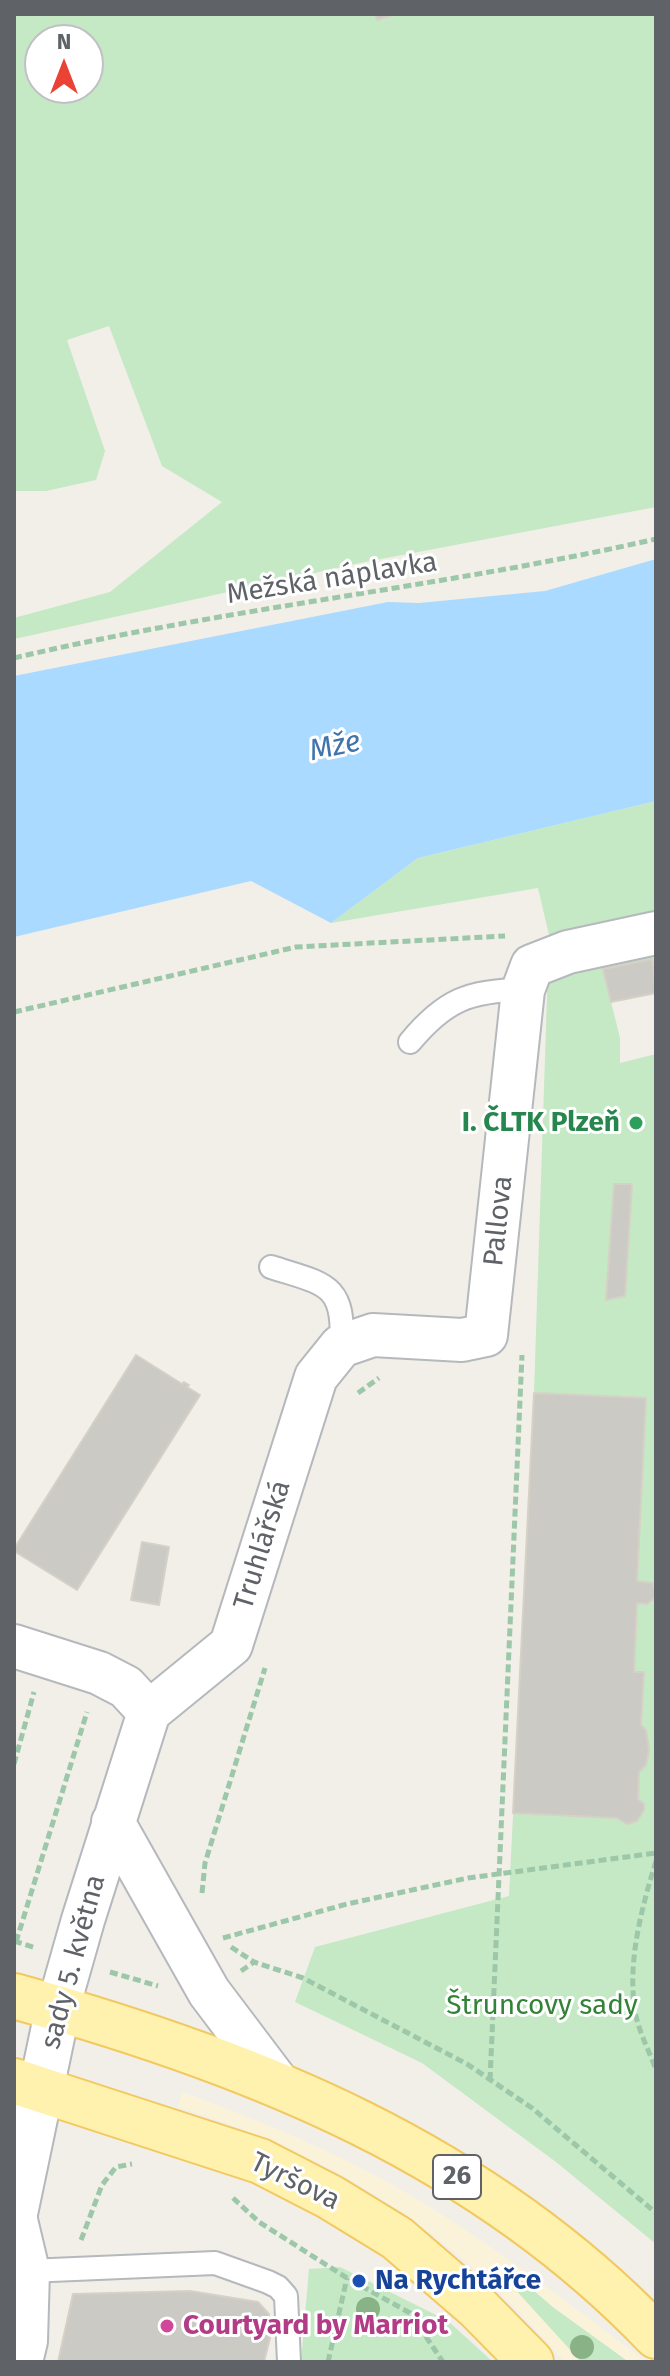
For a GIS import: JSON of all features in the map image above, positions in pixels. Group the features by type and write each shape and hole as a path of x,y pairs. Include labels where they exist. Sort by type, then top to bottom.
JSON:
{"main road":[{"name":"26","path":"14,1996 184,2048 277,2082 349,2115 422,2155 546,2238 621,2299 656,2336"},
{"name":"Tyršova","path":"28,2085 260,2161 330,2197 397,2238 477,2307 531,2362"}],"street":[{"path":"520,964 656,933"},
{"name":"Pallova","path":"504,1343 520,964"},
{"path":"341,1346 373,1335 504,1343"},
{"name":"Truhlářská","path":"149,1712 231,1645 316,1377 341,1346"},
{"path":"29,1651 99,1673 126,1687 149,1712"},
{"name":"sady 5. května","path":"21,2362 26,2341 28,2271 15,2217 28,2085 58,2008 149,1712"},
{"path":"113,1822 209,1992 277,2082"}],"lane":[{"path":"410,1042 430,1019 453,1002 475,993 520,964"},
{"path":"271,1267 313,1280 331,1291 342,1313 341,1346"},
{"path":"28,2271 215,2263 268,2282 286,2296 289,2362"}],"path":[{"name":"Mežská náplavka","path":"14,658 93,639 552,562 656,539"},
{"path":"14,1012 296,947 520,964"},
{"path":"490,2080 499,1874 504,1343"},
{"path":"352,1398 378,1378 389,1378"},
{"path":"14,1764 29,1651"},
{"path":"200,1906 205,1863 268,1656"},
{"path":"99,1673 15,1942 176,1991 209,1992 254,1962"},
{"path":"656,1853 468,1878 347,1904 218,1939 254,1962 303,1978 467,2064 532,2108 656,2213"},
{"path":"656,1861 647,1890 632,1970 636,2017 656,2070"},
{"path":"70,2269 102,2185 116,2167 141,2162"},
{"path":"226,2192 259,2222 347,2278 410,2313 443,2362"},
{"path":"328,2362 347,2278"}],"green space":[{"path":"14,14 656,14 656,507 360,563 14,639 14,618 110,592 222,502 162,466 109,326 67,340 105,451 96,480 46,491 14,491"},
{"name":"Štruncovy sady","path":"656,801 656,993 611,1002 620,1038 620,1063 656,1054 656,2244 556,2162 422,2063 295,2002 315,1947 509,1896 534,1393 549,935 538,888 331,923 418,858"},
{"path":"340,2267 448,2321 493,2362 301,2362 309,2269"},
{"path":"518,2276 553,2307 629,2362 581,2362 510,2284"}],"sand":[{"path":"182,2092 320,2148 419,2200 500,2254 647,2362 629,2362 553,2307 518,2277 511,2285 581,2362 565,2362 480,2274 391,2205 292,2150 178,2107"}],"water":[{"name":"Mže","path":"656,559 656,801 418,858 331,923 251,881 14,937 14,676 388,602 419,603 545,591"}],"building":[{"path":"375,14 395,14 377,20"},
{"path":"652,959 656,993 611,1002 603,969"},
{"path":"614,1184 632,1184 625,1296 606,1300"},
{"path":"136,1355 182,1384 189,1385 187,1387 200,1395 77,1590 14,1549"},
{"path":"534,1393 646,1398 637,1581 653,1583 656,1597 647,1604 637,1603 634,1672 644,1672 641,1725 646,1730 649,1750 646,1765 639,1772 638,1799 644,1804 644,1810 637,1821 627,1824 617,1818 513,1813"},
{"path":"142,1542 169,1547 159,1605 131,1600"},
{"name":"Courtyard by Marriot","path":"190,2291 258,2302 269,2314 270,2338 264,2362 58,2362 73,2294"}],"place":[{"name":"I. ČLTK Plzeň","path":"636,1123"},
{"name":"Na Rychtářce","path":"359,2281"},
{"name":"Courtyard by Marriot","path":"167,2326"}]}
